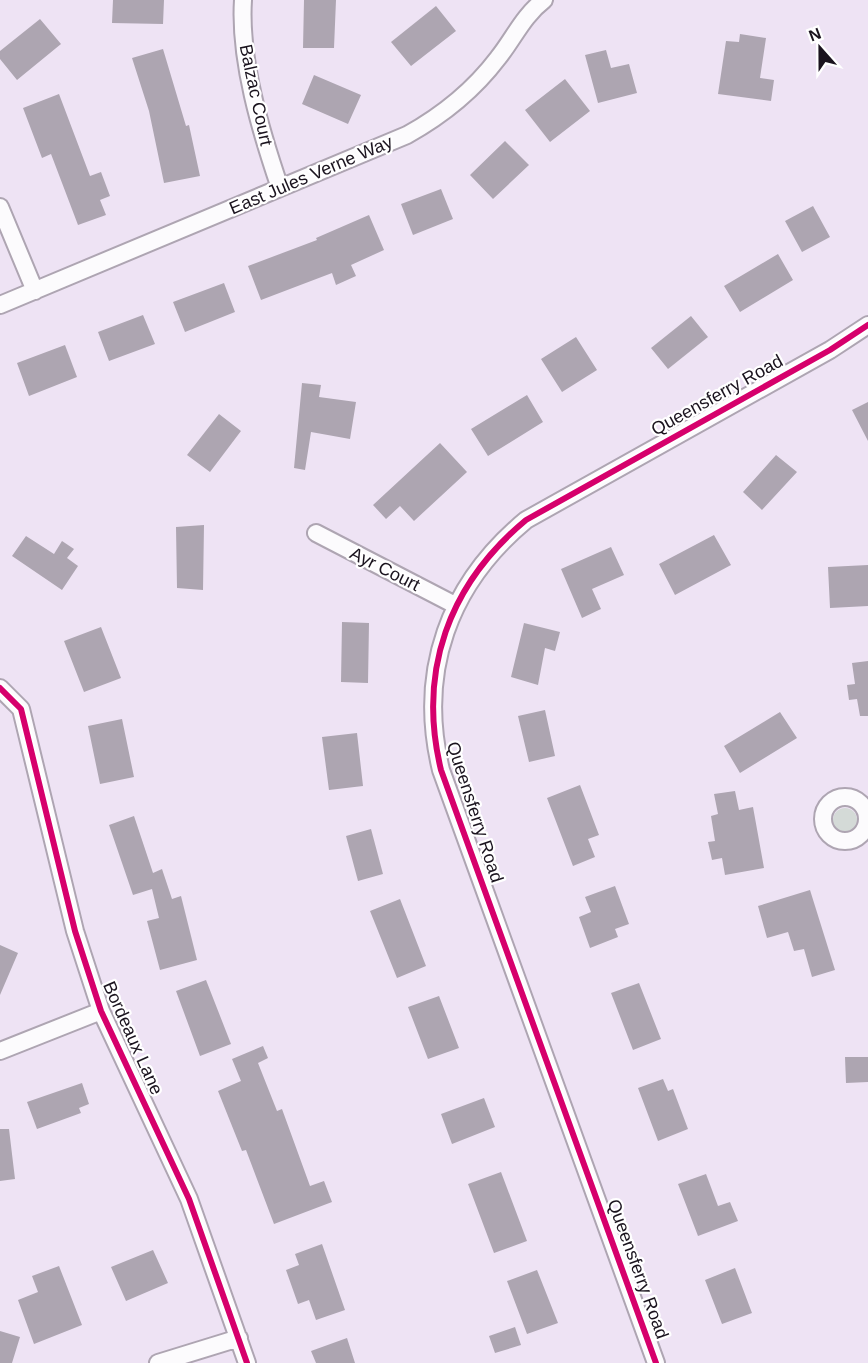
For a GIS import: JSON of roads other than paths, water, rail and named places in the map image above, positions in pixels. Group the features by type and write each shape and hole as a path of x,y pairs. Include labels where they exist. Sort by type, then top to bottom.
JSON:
{"street":[{"name":"Balzac Court","path":"243,0 246,57 269,156 280,188"},
{"name":"East Jules Verne Way","path":"0,305 407,135 434,120 463,98 483,77 529,11 543,0"},
{"path":"0,207 35,291"},
{"name":"Queensferry Road","path":"656,1363 441,770 434,732 433,693 438,659 455,605 488,556 526,520 830,350 868,325"},
{"name":"Ayr Court","path":"316,533 455,605"},
{"name":"Bordeaux Lane","path":"0,688 21,709 75,931 101,1011 189,1199 247,1363"},
{"path":"0,1052 101,1011"},
{"path":"158,1363 239,1338"}]}
